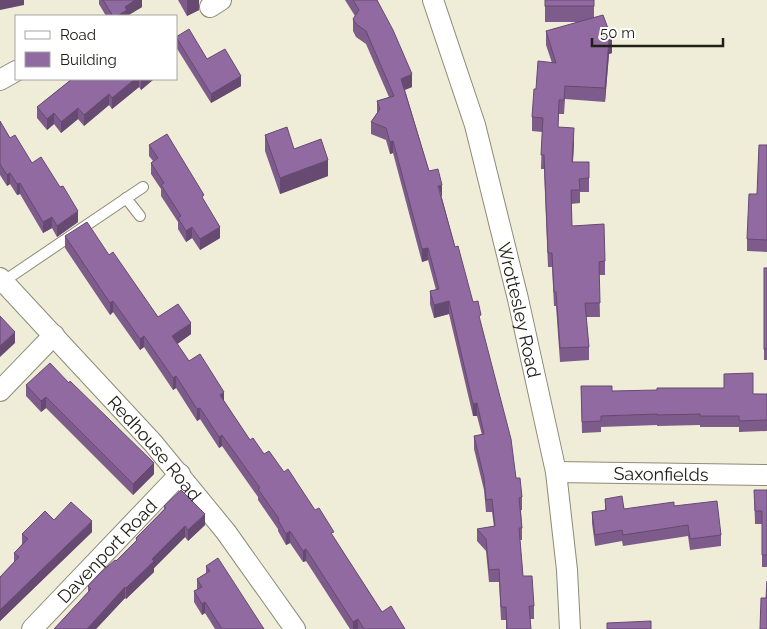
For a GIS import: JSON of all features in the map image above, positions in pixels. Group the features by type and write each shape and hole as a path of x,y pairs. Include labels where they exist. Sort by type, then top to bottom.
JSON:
{"street":[{"name":"Wrottesley Road","path":"433,0 475,125 518,299 556,472 568,570 570,629"},
{"path":"0,80 15,72"},
{"name":"Redhouse Road","path":"2,279 180,474 226,532 295,629"},
{"path":"0,391 54,335"},
{"name":"Saxonfields","path":"556,472 767,475"},
{"name":"Davenport Road","path":"32,629 180,474"}],"lane":[{"path":"2,279 143,187"},
{"path":"126,198 140,216"}],"building":[{"path":"103,0 135,0 125,7 127,10 119,15 112,15"},
{"path":"353,0 377,0 393,30 412,74 401,79 429,171 438,169 442,185 438,186 455,247 458,246 473,302 478,301 481,315 479,316 511,439 516,478 520,478 522,497 519,498 522,528 519,528 523,576 532,576 534,606 529,606 531,629 507,629 506,607 501,607 499,569 489,570 486,539 477,529 495,526 492,499 486,500 484,478 474,436 484,434 477,403 473,404 449,301 434,305 430,291 439,289 428,248 422,249 393,141 390,142 386,128 371,122 380,109 377,101 394,96 366,31 356,24 353,19 359,10"},
{"path":"545,0 594,0 594,6 545,6"},
{"path":"603,15 612,39 609,40 605,88 565,86 564,100 559,100 558,127 574,128 572,162 589,162 589,178 579,179 580,190 571,190 572,226 604,224 605,261 599,262 600,303 585,303 589,347 560,348 552,253 548,253 544,155 541,155 543,118 532,117 534,89 536,89 538,61 556,63 546,31"},
{"path":"189,29 207,59 225,49 241,76 211,94 178,40 178,36"},
{"path":"71,80 134,80 112,98 109,94 84,115 78,108 61,122 54,113 47,119 37,107"},
{"path":"0,121 10,138 15,135 32,163 41,157 60,187 63,186 78,211 57,226 52,217 43,222 20,183 17,184 10,173 7,175 0,164"},
{"path":"287,127 294,149 321,139 328,160 280,178 265,135"},
{"path":"167,134 204,195 202,197 220,227 200,239 192,227 186,231 178,218 181,216 161,185 164,183 151,163 158,158 149,145"},
{"path":"759,145 767,145 767,240 747,239 749,194 757,194"},
{"path":"87,222 109,255 113,252 158,317 178,304 191,323 172,336 189,361 200,354 224,392 220,395 250,440 253,438 264,454 269,451 284,472 288,469 315,510 319,508 334,532 331,533 382,612 391,606 405,629 364,629 358,619 353,622 306,549 303,551 290,531 286,534 279,519 258,489 260,488 222,435 219,437 200,408 197,409 176,376 173,378 144,336 140,339 113,301 110,303 65,236"},
{"path":"764,268 767,268 767,349 764,349"},
{"path":"0,316 15,332 0,346"},
{"path":"50,363 154,463 133,484 46,397 41,401 26,385"},
{"path":"753,373 753,394 767,394 767,420 739,421 739,416 657,414 601,416 601,421 582,422 581,386 612,386 612,391 657,390 657,388 724,388 724,374"},
{"path":"181,490 205,514 188,530 185,526 152,559 154,561 125,587 87,629 54,629 91,589 88,586 137,540 136,538 166,508 164,506"},
{"path":"754,490 767,490 767,555 762,555 762,511 755,511"},
{"path":"622,496 624,509 674,502 674,506 717,501 721,535 690,539 688,525 623,535 622,530 595,535 592,512 606,510 605,499"},
{"path":"71,502 92,521 0,610 0,577 19,557 14,553 28,539 22,534 45,511 54,520"},
{"path":"218,558 264,629 222,629 205,602 202,604 194,591 202,587 197,579 210,571 206,566"},
{"path":"767,581 767,629 760,629 761,598 766,598"},
{"path":"651,621 651,629 607,629 607,623"}]}
